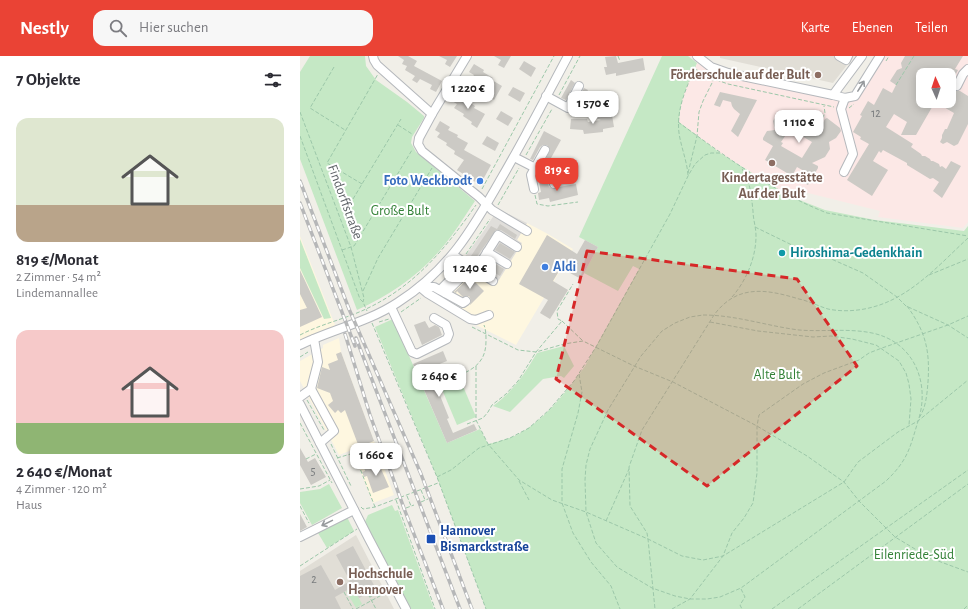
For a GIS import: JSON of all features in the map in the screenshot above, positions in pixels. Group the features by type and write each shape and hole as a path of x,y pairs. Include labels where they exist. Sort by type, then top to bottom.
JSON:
{"street":[{"path":"373,56 374,60 381,69 432,114"},
{"path":"467,56 432,114 419,141 422,151 479,197 492,210 526,232"},
{"path":"300,345 368,313 391,307 420,287 452,255 467,236 514,157 568,56"},
{"path":"839,56 846,60 848,56"},
{"path":"698,57 712,67 721,71 845,98 855,96 880,56"},
{"path":"833,95 858,57"},
{"path":"957,86 963,74 968,69"},
{"path":"546,96 568,108 579,86"},
{"path":"844,172 853,154 841,109 845,98"},
{"path":"534,189 531,175 545,150"},
{"path":"514,157 553,177 554,184"},
{"path":"444,303 444,293 487,252 498,235 517,247"},
{"path":"487,252 507,264"},
{"path":"452,255 493,280"},
{"path":"420,287 434,287 463,303 466,301"},
{"path":"420,287 427,293 470,319 476,320 486,317"},
{"path":"391,307 412,352 417,354 447,339 450,334 446,325 434,318"},
{"path":"314,339 318,362 312,389 334,431 320,443"},
{"path":"302,396 312,389"},
{"path":"300,404 320,443 334,478 357,508 362,526 406,609"},
{"path":"300,537 357,508"}],"path":[{"path":"618,56 620,61"},
{"path":"896,85 914,56"},
{"path":"688,176 678,122 681,102 698,57"},
{"path":"334,67 310,108 345,131"},
{"path":"362,184 327,163 381,69"},
{"path":"688,176 697,136 698,117 703,101 714,79 721,71"},
{"path":"817,129 825,113 824,105"},
{"name":"Findorffstraße","path":"300,112 351,247 364,298 363,302"},
{"path":"353,199 401,119"},
{"path":"678,122 741,167 808,206 826,213 968,237"},
{"path":"342,250 351,247 356,243 410,151 419,141 398,125"},
{"name":"Findorffstraße","path":"300,136 360,299 365,306"},
{"path":"437,477 451,470 479,448 510,438 529,428 549,410 579,374 596,347 670,214 688,176 700,158 711,152 720,153"},
{"path":"362,291 378,258 436,162"},
{"path":"606,522 629,467 642,430 714,315 731,298 742,283 751,264 756,245 751,187 748,178 741,167"},
{"path":"534,189 537,204 548,206 578,202"},
{"path":"755,226 794,246 830,258 851,268 876,282 897,297 913,314 923,334 929,354 927,397 922,414 918,421"},
{"path":"731,298 744,293 767,292 800,299 823,307 846,310 874,307 907,291 927,276 968,237"},
{"path":"927,276 968,259"},
{"path":"573,284 557,311 558,319 583,341 634,366 673,382 757,426 807,456 844,482 859,500 895,536 930,558 968,572"},
{"path":"906,306 948,326 968,338"},
{"path":"300,335 368,313 437,477 486,609"},
{"path":"714,315 733,317 798,330 872,333 896,343 907,353 919,373 922,399 914,438 905,459 886,481 741,588 720,597 707,599 690,599 676,596 652,588 617,567 596,543 586,512 584,480 590,449 608,410 634,366 662,331 675,323 690,317 714,315"},
{"path":"672,609 690,599 723,556 732,533 744,518 753,503 757,473 757,426 759,415 803,384 824,372 859,360 869,353 882,348 948,326 968,316"},
{"path":"449,380 468,371 483,359 486,349 486,317"},
{"path":"468,424 483,418 492,405 506,394 518,381 536,352 562,321"},
{"path":"710,322 758,331 852,339 876,344 899,361 906,373 911,399 909,425"},
{"path":"486,333 518,350 536,352 564,344 583,341"},
{"path":"476,366 476,420 488,444 519,480 529,500"},
{"path":"579,374 582,392 578,413 562,469 562,504 573,533 590,562 611,586 620,609"},
{"path":"519,480 552,500 586,512 648,539 682,556 703,560 723,556 844,482 858,462 898,432 918,421 968,380"},
{"path":"302,396 327,437 350,486"},
{"path":"300,423 316,454 334,478 334,487"},
{"path":"338,458 354,453 375,507"},
{"path":"306,459 316,454"},
{"path":"629,467 630,506 647,533 655,609"},
{"path":"772,609 887,529 968,470"},
{"path":"300,489 319,486 334,478"},
{"path":"366,484 370,483"},
{"path":"357,508 363,509 375,507 439,483"},
{"path":"798,609 895,536 968,484"},
{"path":"419,488 425,500"},
{"path":"404,493 411,506"},
{"path":"396,499 435,609"},
{"path":"420,502 428,499"},
{"path":"406,508 414,505"},
{"path":"300,506 313,530"},
{"path":"300,566 362,526"},
{"path":"344,592 354,609 395,588"},
{"path":"741,588 745,597 740,605 742,609"},
{"path":"369,597 377,593 379,596"},
{"path":"368,594 376,609"},
{"path":"964,609 968,605"}],"highlighted area":[{"path":"587,251 797,279 857,366 707,486 556,379"}],"shaded area":[{"name":"Förderschule auf der Bult","path":"720,56 854,56 833,83 720,58"},
{"path":"885,56 968,56 968,222 963,228 878,217 880,211 808,193 789,196 720,153 678,122 681,102 687,84 697,63 719,75 843,102 858,97"},
{"path":"498,209 527,223 517,240 522,243 497,283 461,262"},
{"path":"527,223 573,249 516,345 468,321 429,294 461,262 510,260 521,243 517,240"},
{"path":"300,236 337,330 300,345"},
{"path":"339,338 341,352 394,495 373,503 352,450 339,455 300,381 300,361 323,348 323,345"},
{"name":"Hochschule Hannover","path":"356,535 394,609 300,609 300,571"}],"green space":[{"name":"Große Bult","path":"310,56 365,56 366,66 376,80 424,116 412,137 411,143 416,152 475,201 446,243 423,268 403,284 381,298 357,310 300,159 300,72"},
{"name":"Alte Bult","path":"662,56 688,56 697,63 683,98 679,122 720,153 789,196 825,210 875,220 964,231 968,226 968,609 486,609 437,477 375,327 393,319 447,443 480,429 488,444 503,440 517,435 527,429 546,413 563,395 585,366 639,269 633,266 618,291 584,273 598,247 579,237"},
{"path":"300,239 331,318 324,319 300,268"},
{"path":"564,346 574,366 564,378 561,376 543,379 510,412 493,406 518,382 537,353"},
{"path":"460,379 476,417 457,425 441,387"},
{"path":"329,484 342,508 312,525 300,503 300,492 320,489"},
{"path":"392,505 395,511 398,510 434,609 409,609 364,524 368,515"},
{"path":"347,517 354,531 327,548 318,533"},
{"path":"353,587 362,604 356,608 346,591"}],"building":[{"path":"398,56 408,56 417,61 414,66 442,81 436,92 430,89 432,85 420,79 417,83 412,80 415,76 405,70 407,66 402,64 404,60"},
{"path":"439,56 457,56 450,67 445,64 447,60"},
{"path":"494,56 511,56 504,68 498,65 501,60"},
{"path":"616,56 618,63 643,58 645,70 616,76 616,73 606,75 604,67 607,67 605,57"},
{"path":"905,56 963,56 956,68 916,68 916,108 932,108 916,135 901,135 907,122 894,114 886,127 913,144 911,147 922,156 925,156 931,161 939,164 940,167 942,166 946,169 951,161 961,166 942,198 933,191 939,182 933,178 930,179 907,165 907,163 883,150 881,153 879,151 873,161 888,170 872,196 847,180 869,144 860,139 861,137 853,132 862,116 860,115 868,101 874,105 883,88 892,93 896,85 890,81 897,70 902,68 901,63"},
{"path":"524,61 536,68 531,77 519,69"},
{"path":"474,64 493,78 492,80 502,86 494,100 488,96 489,93 480,88 481,86 471,80 474,75 469,72"},
{"path":"571,80 575,83 566,100 561,98"},
{"path":"513,87 525,93 520,102 508,95"},
{"path":"584,88 588,90 579,109 575,107"},
{"path":"956,91 960,91 968,96 968,124 958,144 954,146 947,142 943,144 940,142 942,135 945,129 947,129 954,113 945,108 956,108"},
{"path":"457,92 467,98 466,100 475,106 474,108 485,114 477,128 471,124 472,122 463,116 464,114 454,108 457,104 452,101"},
{"path":"720,92 757,100 738,137 731,131 740,114 734,109 731,102 723,100 720,107 714,105"},
{"path":"501,111 513,118 508,126 496,119"},
{"path":"794,111 805,118 806,121 820,128 827,118 840,128 841,131 836,138 829,142 830,149 825,157 812,163 818,166 818,168 808,185 804,183 809,174 797,167 792,176 765,160 773,146 763,140 763,138 767,131 775,130 773,121 778,113 785,117 790,116","holes":["790,129 812,142 802,158 781,146 783,143 781,142"]},
{"path":"612,115 614,127 603,129 603,132 584,134 583,130 570,129 571,119 587,119 588,122 601,120 596,118"},
{"path":"440,121 450,127 448,130 458,135 457,137 468,143 464,150 491,165 480,185 457,170 464,160 454,154 455,151 446,145 447,143 437,137 440,133 435,130"},
{"path":"544,131 561,140 546,167 543,165 550,150 547,145 540,147 533,160 530,159"},
{"path":"487,136 499,143 495,151 482,144"},
{"path":"547,180 549,187 554,189 576,184 578,195 550,202 549,198 539,200 538,193 541,192 539,182"},
{"path":"500,224 517,235 515,239 501,230 496,230 473,262 469,259 491,226 497,229"},
{"path":"547,235 577,254 585,240 598,247 581,279 561,268 553,281 568,290 550,319 540,313 548,300 519,284"},
{"path":"500,243 515,252 510,259 495,250"},
{"path":"489,260 504,269 500,276 485,267"},
{"path":"300,270 322,317 300,327 300,310 307,308 300,294"},
{"path":"469,278 471,278 484,291 470,305 471,300 469,296 463,297 457,291 456,293 454,292"},
{"path":"425,321 429,328 435,325 439,327 442,335 422,345 414,325"},
{"path":"443,351 447,361 427,369 428,371 426,372 431,385 435,383 449,418 447,419 453,433 474,424 477,430 447,443 413,364"},
{"path":"341,352 374,441 359,447 345,410 341,413 338,410 335,413 328,405 333,401 330,393 317,388 322,367 330,370 328,364 338,360 336,354"},
{"path":"300,448 308,462 315,458 326,477 311,485 300,465"},
{"path":"378,462 389,487 373,493 367,476 364,477 362,472 365,471 364,467"},
{"path":"300,514 307,527 300,531"},
{"path":"353,546 376,589 359,598 353,587 335,597 341,609 300,609 300,576 321,565 335,590 350,581 336,555"}],"railway":[{"path":"300,181 349,309 421,474 472,609"},
{"path":"300,203 355,346"},
{"path":"345,334 370,415 443,609"},
{"path":"356,338 460,609"}],"place":[{"name":"Förderschule auf der Bult","path":"818,75"},
{"name":"Kindertagesstätte Auf der Bult","path":"772,163"},
{"name":"Foto Weckbrodt","path":"480,181"},
{"name":"Hiroshima-Gedenkhain","path":"782,253"},
{"name":"Aldi","path":"545,267"},
{"name":"Hannover Bismarckstraße","path":"431,539"},
{"name":"Hochschule Hannover","path":"340,582"}],"park label":[{"name":"Eilenriede-Süd","path":"914,555"}]}
